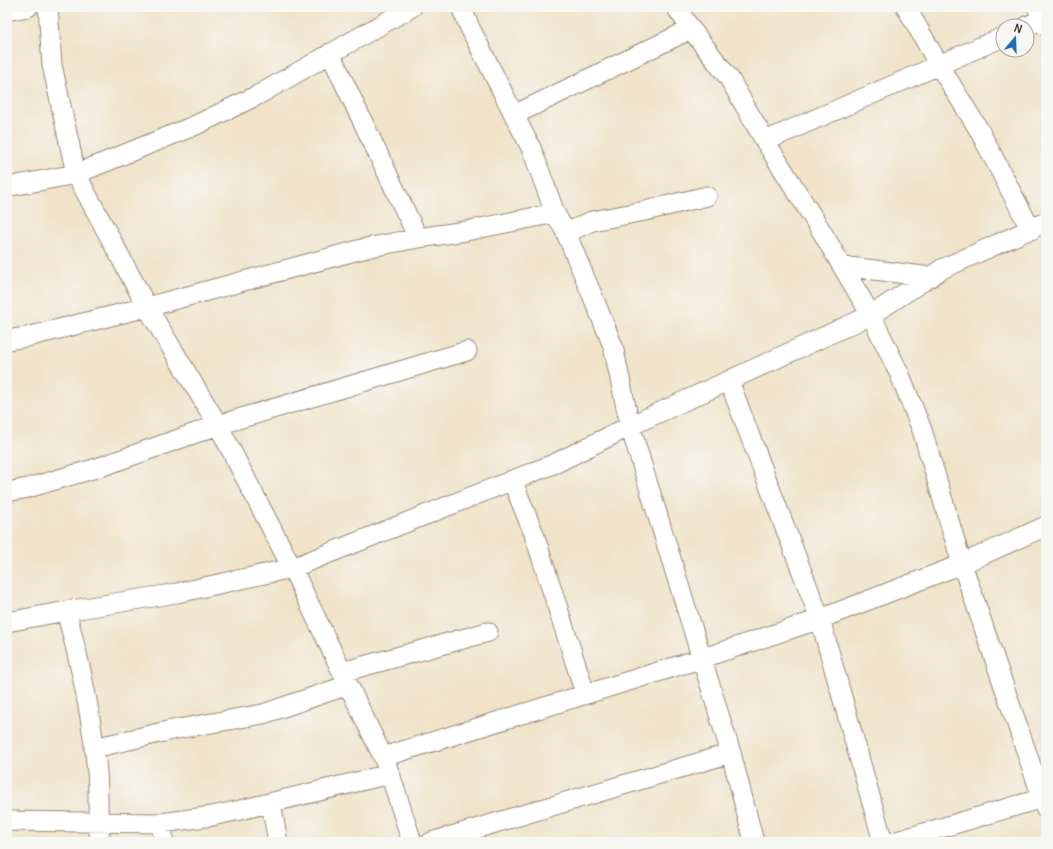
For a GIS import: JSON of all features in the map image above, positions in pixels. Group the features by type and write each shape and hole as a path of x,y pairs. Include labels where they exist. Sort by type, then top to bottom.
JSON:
{"street":[{"path":"7,11 28,7"},
{"path":"48,7 52,65 76,174 147,307 218,425 292,568 386,766 412,842"},
{"path":"7,187 76,174 196,125 258,95 412,7"},
{"path":"461,7 470,28 532,150 555,213 566,233 612,346 630,426 731,753 754,842"},
{"path":"676,7 729,78 765,141 871,315 900,375 922,430 962,564 1045,802 893,842"},
{"path":"7,622 177,593 292,568 556,463 630,426 871,315 942,270 1039,226 939,65 906,7"},
{"path":"514,115 691,29"},
{"path":"765,141 995,40"},
{"path":"330,53 418,238"},
{"path":"566,233 592,221 645,211 707,196"},
{"path":"7,340 26,337 147,307 366,248 466,231 555,213"},
{"path":"842,266 931,277"},
{"path":"7,492 28,488 100,467 218,425 467,351"},
{"path":"729,381 820,619 883,842"},
{"path":"512,480 534,534 585,693"},
{"path":"7,821 161,823 212,816 271,803 386,766 585,693 702,658 820,619 962,564 1046,526"},
{"path":"66,611 87,697 97,774 97,821 100,842"},
{"path":"94,748 172,730 263,714 345,679 488,632"},
{"path":"432,842 731,753"},
{"path":"271,803 278,842"},
{"path":"161,823 164,842"}]}
